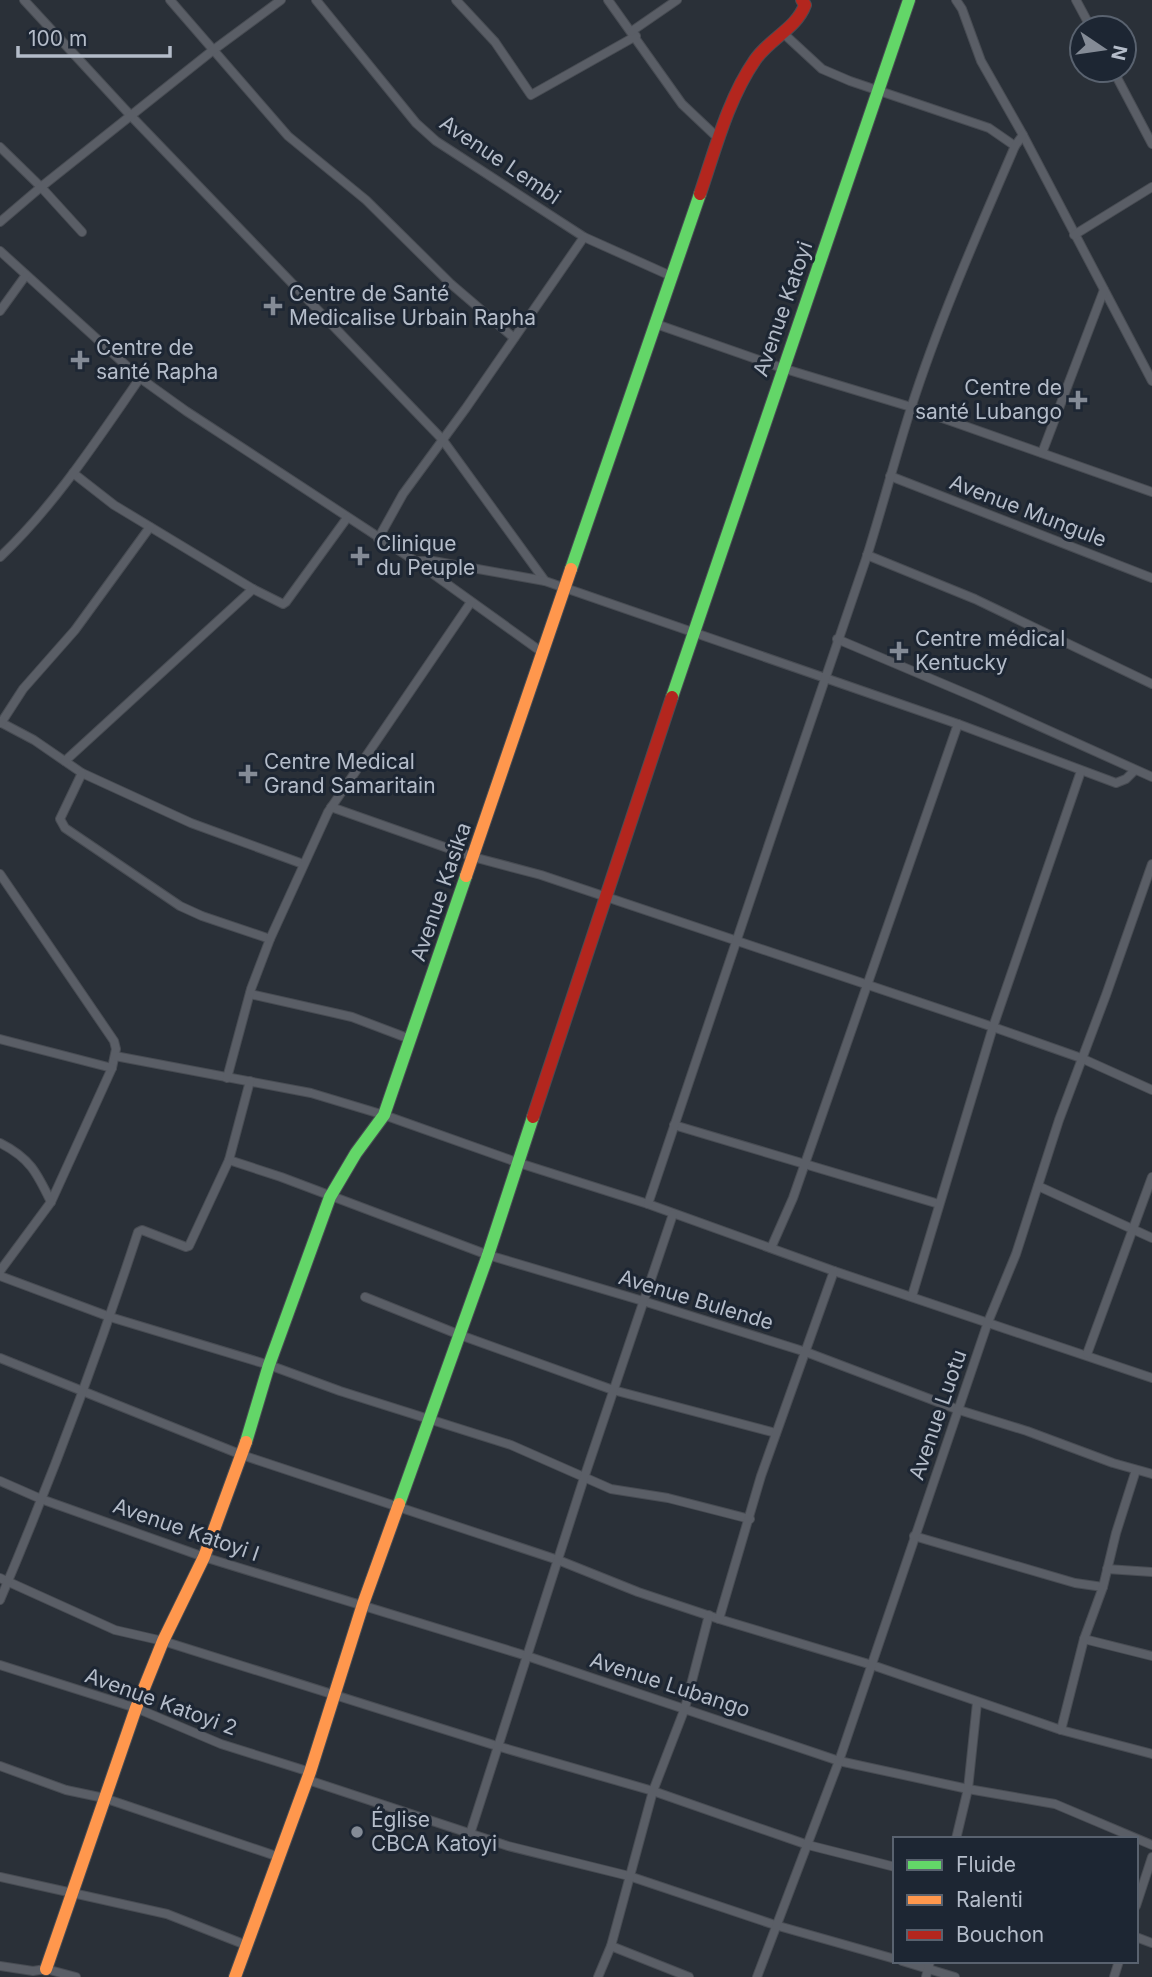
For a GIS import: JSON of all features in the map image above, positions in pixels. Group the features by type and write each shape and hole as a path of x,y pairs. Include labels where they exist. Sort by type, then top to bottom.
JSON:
{"street":[{"path":"24,0 132,117 442,439 545,581"},
{"path":"170,0 288,136 366,200 451,284 514,338"},
{"path":"0,222 212,51 281,0"},
{"name":"Avenue Lembi","path":"316,0 426,132 584,237 671,276"},
{"path":"456,0 495,43 531,94 634,34 677,0"},
{"path":"608,0 682,104 719,139"},
{"name":"Avenue Kasika","path":"37,1972 71,1893 136,1708 163,1641 204,1557 242,1455 269,1365 330,1197 383,1115 564,587 613,454 719,139 755,61 765,48 798,20 805,5 802,0"},
{"name":"Avenue Katoyi","path":"234,1977 309,1776 337,1694 363,1604 488,1255 782,368 909,0"},
{"path":"956,0 962,9 981,61 1023,135 1152,381"},
{"path":"783,33 822,69 989,128 1015,146"},
{"path":"1120,84 1152,144"},
{"path":"648,1204 735,939 867,555 911,407 947,306 1015,146 1023,135"},
{"path":"0,147 82,232"},
{"path":"1074,235 1152,187"},
{"path":"378,539 403,494 584,237"},
{"path":"0,251 140,378 378,539 415,561 543,653"},
{"path":"0,311 26,275"},
{"path":"1042,453 1104,290"},
{"path":"656,324 782,368 911,407 1152,492"},
{"path":"0,557 15,543 73,473 140,378"},
{"path":"73,473 114,505 279,603 286,602 347,518"},
{"name":"Avenue Mungule","path":"891,476 1152,578"},
{"path":"150,527 75,630 23,689 1,723 34,740 82,773 200,827 303,864"},
{"path":"867,555 975,599 1152,684"},
{"path":"415,561 433,561 545,581 958,724 1116,783 1126,779 1134,771"},
{"path":"65,761 253,589"},
{"path":"227,1077 250,994 270,939 331,807 471,602"},
{"path":"837,639 1152,777"},
{"path":"771,1248 793,1198 958,724"},
{"path":"912,1296 993,1027 1081,771"},
{"path":"82,773 60,819 65,828 180,906 270,939"},
{"path":"331,807 473,857 516,867 993,1027 1081,1058 1152,1090"},
{"name":"Avenue Luotu","path":"757,1977 839,1760 988,1322 1016,1254 1081,1058 1152,864"},
{"path":"0,874 114,1041 116,1049 113,1068 51,1202 0,1270"},
{"path":"250,994 352,1017 410,1039"},
{"path":"0,1040 113,1068"},
{"path":"115,1056 311,1093 383,1115 1152,1378"},
{"path":"0,1600 4,1580 41,1499 110,1317 138,1232 142,1230 188,1247 229,1160 250,1081"},
{"path":"674,1125 939,1204"},
{"path":"0,1143 19,1152 29,1162 51,1202"},
{"name":"Avenue Bulende","path":"229,1160 488,1255 806,1352 959,1410 1027,1430 1113,1463 1152,1474"},
{"path":"1087,1354 1152,1177"},
{"path":"1038,1186 1152,1238"},
{"path":"470,1834 584,1478 673,1214"},
{"path":"719,1619 761,1476 834,1271"},
{"path":"0,1276 110,1317 269,1365 522,1449 611,1489 668,1499 750,1519"},
{"path":"365,1297 460,1335 613,1390 776,1433"},
{"path":"0,1358 242,1455 558,1560 638,1592 872,1665 1061,1730 1152,1754"},
{"path":"1061,1730 1084,1639 1103,1587 1136,1470"},
{"name":"Avenue Katoyi I","path":"0,1481 41,1499 204,1557 363,1604"},
{"path":"914,1536 1075,1583 1103,1587"},
{"path":"1107,1569 1152,1572"},
{"path":"4,1580 115,1630 163,1641 497,1746 653,1791 808,1845 893,1866"},
{"name":"Avenue Lubango","path":"363,1604 839,1760 968,1789 1055,1804 1133,1837"},
{"path":"598,1977 611,1946 653,1791 685,1708 709,1615"},
{"path":"1084,1639 1152,1656"},
{"name":"Avenue Katoyi 2","path":"0,1665 136,1708 221,1744 470,1834 629,1876 775,1925 893,1958"},
{"path":"956,1837 968,1789 977,1703"},
{"path":"0,1766 66,1790 104,1798 279,1857"},
{"path":"1138,1900 1152,1857"},
{"path":"0,1877 167,1914 246,1945"},
{"path":"611,1946 689,1977"},
{"path":"908,1963 955,1977"},
{"path":"0,1966 76,1977"}],"traffic: fast":[{"path":"672,697 909,0"},
{"path":"571,569 700,194"},
{"path":"246,1442 269,1365 330,1197 356,1153 384,1115 466,876"},
{"path":"399,1504 488,1255 533,1117"}],"traffic: slow":[{"path":"466,876 571,569"},
{"path":"46,1969 136,1708 163,1641 204,1557 246,1442"},
{"path":"235,1977 310,1772 363,1604 399,1504"}],"traffic: jam":[{"path":"700,194 737,91 755,60 801,13 805,5 802,0"},
{"path":"533,1117 672,697"}],"place":[{"name":"Centre de Santé Medicalise Urbain Rapha","path":"273,306"},
{"name":"Centre de santé Rapha","path":"80,360"},
{"name":"Centre de santé Lubango","path":"1078,400"},
{"name":"Clinique du Peuple","path":"360,556"},
{"name":"Centre médical Kentucky","path":"899,651"},
{"name":"Centre Medical Grand Samaritain","path":"248,774"},
{"name":"Église CBCA Katoyi","path":"357,1832"}]}
